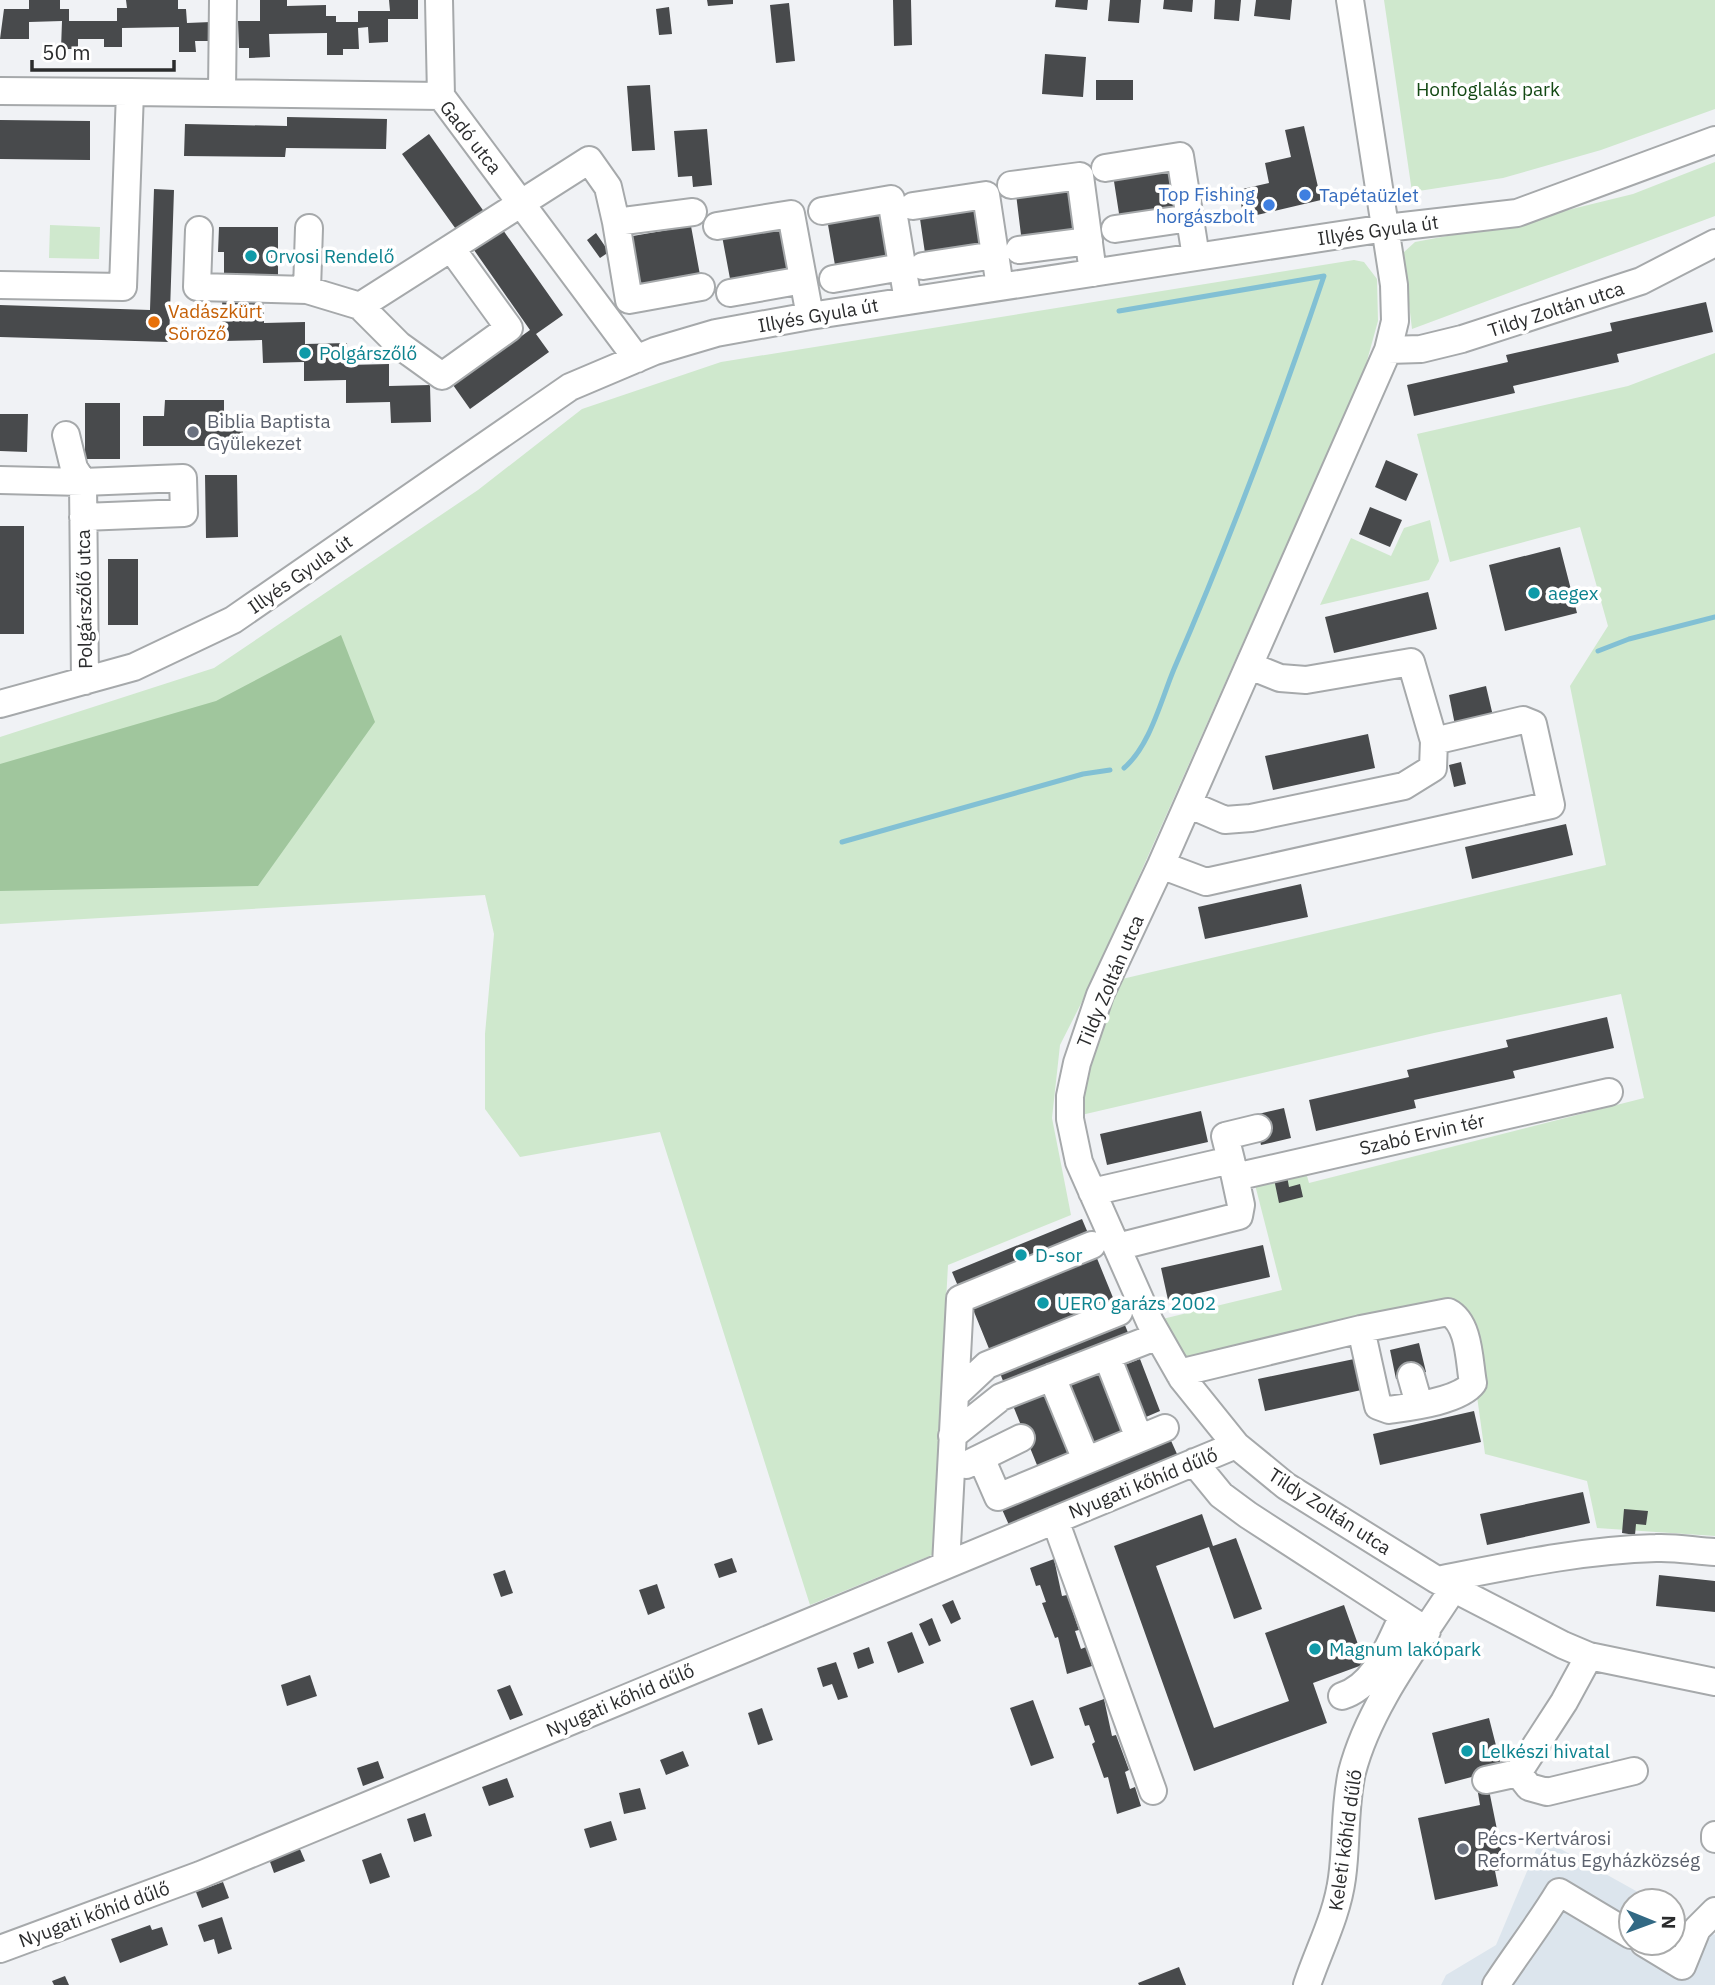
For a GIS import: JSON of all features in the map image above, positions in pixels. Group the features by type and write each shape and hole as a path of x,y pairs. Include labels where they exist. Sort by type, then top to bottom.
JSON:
{"street":[{"path":"222,93 223,0"},
{"path":"439,0 441,96"},
{"name":"Tildy Zoltán utca","path":"1350,0 1394,285 1395,321 1388,350 1250,666 1100,995 1077,1063 1070,1096 1070,1119 1079,1163 1092,1192 1104,1246 1179,1373 1236,1445 1286,1486 1445,1585 1589,1656 1715,1682"},
{"name":"Gadó utca","path":"0,91 441,96 637,359"},
{"path":"0,285 123,287 130,92"},
{"name":"Illyés Gyula út","path":"0,704 134,667 233,620 570,387 637,359 716,333 908,300 1386,228 1517,213 1715,140"},
{"path":"1105,168 1180,156 1196,257"},
{"path":"360,306 589,160 608,187 629,300 701,287"},
{"path":"1011,185 1080,176 1093,273"},
{"path":"913,206 986,194 1007,253 1000,287"},
{"path":"822,211 891,200 913,267 908,300"},
{"path":"616,222 693,212"},
{"path":"717,226 791,214 810,316"},
{"path":"1115,229 1190,218"},
{"path":"307,290 309,228"},
{"path":"199,230 197,287 307,290 360,306 399,345 442,376 509,328 451,248"},
{"path":"833,279 1089,241"},
{"name":"Tildy Zoltán utca","path":"1388,350 1421,349 1462,339 1641,282 1715,243"},
{"path":"730,293 803,280"},
{"path":"66,435 74,468 83,482"},
{"name":"Polgárszőlő utca","path":"0,480 83,482 183,478 184,513 83,517"},
{"name":"Polgárszőlő utca","path":"83,482 85,681"},
{"path":"1188,804 1224,820 1251,818 1404,786 1433,768 1434,741 1411,662 1307,680 1280,678 1250,666"},
{"path":"1161,865 1206,882 1550,805 1533,724 1523,720 1434,741"},
{"name":"Szabó Ervin tér","path":"1092,1192 1233,1169 1609,1091"},
{"path":"946,1565 960,1298 1104,1246 1239,1216 1241,1205 1225,1136 1258,1128"},
{"path":"955,1395 987,1365 1119,1312"},
{"path":"1179,1373 1361,1329 1448,1312 1457,1316 1462,1325 1473,1383 1467,1391 1456,1396 1389,1410 1378,1406 1361,1329"},
{"path":"952,1436 1001,1397 1158,1336"},
{"path":"1107,1356 1139,1438"},
{"path":"1411,1376 1419,1404"},
{"path":"1052,1377 1086,1460"},
{"path":"981,1458 998,1497 1165,1427"},
{"path":"951,1473 1021,1438"},
{"name":"Nyugati kőhíd dűlő","path":"0,1949 200,1875 1236,1445"},
{"path":"1194,1462 1221,1494 1248,1515 1427,1631"},
{"path":"1055,1520 1153,1791"},
{"path":"1445,1585 1520,1563 1601,1553 1658,1548 1715,1552"},
{"name":"Keleti kőhíd dűlő","path":"1307,1985 1331,1925 1340,1890 1349,1797 1362,1744 1380,1706 1427,1631 1445,1585"},
{"path":"1342,1696 1356,1691 1372,1677 1403,1616"},
{"path":"1486,1780 1518,1773 1564,1702 1589,1656"},
{"path":"1518,1773 1529,1787 1547,1792 1634,1771"},
{"path":"1496,1985 1522,1945 1534,1934 1559,1892 1617,1927"},
{"path":"1687,1953 1697,1928 1715,1911"},
{"path":"1667,1957 1682,1966 1686,1957"}],"shaded area":[{"path":"1541,1838 1629,1887 1617,1887 1617,1957 1687,1957 1687,1919 1715,1935 1715,1985 1441,1985 1446,1975 1496,1945"}],"green space":[{"name":"Honfoglalás park","path":"1384,0 1715,0 1715,109 1601,150 1503,178 1412,192"},
{"path":"1715,162 1715,216 1412,329 1403,253 1415,242 1511,224 1633,194"},
{"path":"50,225 100,227 99,259 49,258"},
{"path":"1354,260 1364,262 1377,279 1378,321 1365,368 1092,982 1060,1045 1052,1118 1071,1215 948,1265 932,1555 810,1605 660,1132 520,1157 485,1109 485,1034 494,934 485,895 0,924 0,737 214,668 478,490 582,409 721,362"},
{"path":"1715,353 1715,1536 1597,1528 1587,1481 1485,1454 1465,1310 1179,1373 1150,1322 1282,1290 1252,1173 1303,1162 1309,1183 1644,1098 1621,994 1434,1033 1077,1116 1083,1063 1122,979 1606,865 1570,686 1608,626 1580,527 1450,562 1417,434 1628,386"},
{"path":"1430,520 1439,561 1429,580 1320,605 1351,538 1391,556 1404,528"},
{"path":"341,635 375,722 258,886 0,891 0,764 216,701"}],"building":[{"path":"29,0 60,0 60,9 69,9 69,21 117,21 117,8 127,8 126,0 178,0 178,9 186,9 187,23 211,22 211,41 195,41 196,52 179,52 179,27 122,28 122,47 104,47 104,39 78,39 78,49 61,49 62,21 29,22 29,39 0,39 4,9 29,9"},
{"path":"260,0 287,0 287,6 326,5 326,16 336,16 336,22 358,22 358,11 390,11 389,0 418,0 418,19 388,19 388,42 369,43 368,27 358,28 359,49 343,49 343,55 327,55 327,33 269,34 270,57 249,58 249,48 239,48 238,21 260,21"},
{"path":"707,0 733,0 733,4 708,6"},
{"path":"893,0 911,0 912,45 894,46"},
{"path":"1056,0 1088,0 1087,10 1055,7"},
{"path":"1110,0 1141,0 1139,23 1108,21"},
{"path":"1164,0 1193,0 1192,12 1163,9"},
{"path":"1215,0 1241,0 1239,21 1214,19"},
{"path":"1256,0 1292,0 1290,20 1254,16"},
{"path":"789,3 795,61 776,63 770,5"},
{"path":"669,7 672,34 659,35 656,9"},
{"path":"1045,54 1086,57 1083,97 1042,94"},
{"path":"1096,80 1133,80 1133,100 1096,100"},
{"path":"650,85 655,150 632,151 627,86"},
{"path":"287,117 387,119 386,149 286,148 285,157 184,156 185,124 287,126"},
{"path":"0,120 90,121 90,160 0,159"},
{"path":"1304,126 1321,200 1244,218 1238,190 1269,183 1265,163 1291,157 1285,130"},
{"path":"707,129 712,185 693,187 692,176 678,177 674,131"},
{"path":"429,134 485,213 458,232 402,154"},
{"path":"1170,166 1177,211 1120,220 1113,175"},
{"path":"1073,187 1080,236 1022,243 1016,194"},
{"path":"154,189 174,190 169,342 0,337 0,305 150,310"},
{"path":"976,203 984,251 926,260 919,212"},
{"path":"886,209 894,262 836,271 827,219"},
{"path":"786,225 795,273 731,284 722,236"},
{"path":"691,226 700,275 636,286 627,237"},
{"name":"Orvosi Rendelő","path":"219,227 278,227 278,282 224,281 224,252 218,252"},
{"path":"503,230 563,315 536,334 549,352 470,409 453,385 530,330 474,250"},
{"path":"596,233 609,252 600,258 587,240"},
{"name":"Polgárszőlő","path":"263,295 264,323 305,322 305,344 347,343 348,365 389,364 389,386 430,385 431,422 391,423 390,402 346,403 346,380 304,381 304,362 263,363 262,340 223,341 222,296"},
{"path":"1706,302 1713,332 1617,354 1619,362 1513,386 1515,393 1414,416 1407,385 1508,362 1506,355 1612,331 1610,323"},
{"name":"Biblia Baptista Gyülekezet","path":"165,400 224,400 224,417 243,417 243,446 143,446 143,416 164,416"},
{"path":"85,403 120,403 120,459 85,459"},
{"path":"0,414 28,414 27,452 0,451"},
{"path":"1386,460 1418,474 1406,501 1375,487"},
{"path":"205,475 237,475 238,537 206,538"},
{"path":"1370,507 1402,520 1390,547 1359,534"},
{"path":"0,526 24,526 24,634 0,634"},
{"name":"aegex","path":"1560,547 1577,613 1505,631 1489,565"},
{"path":"108,559 138,559 138,625 108,625"},
{"path":"1428,592 1437,629 1334,653 1325,617"},
{"path":"1486,686 1493,716 1455,725 1449,695"},
{"path":"1368,734 1375,768 1273,790 1265,756"},
{"path":"1461,762 1466,784 1454,787 1449,765"},
{"path":"1566,824 1573,855 1472,879 1465,847"},
{"path":"1301,884 1308,917 1205,939 1198,907"},
{"path":"1607,1017 1614,1048 1513,1071 1515,1078 1414,1100 1416,1108 1316,1131 1309,1100 1409,1077 1407,1070 1508,1047 1506,1040"},
{"path":"1284,1108 1291,1138 1261,1145 1254,1115"},
{"path":"1201,1111 1208,1142 1107,1165 1100,1134"},
{"path":"1287,1176 1289,1187 1300,1184 1303,1197 1279,1203 1274,1179"},
{"name":"D-sor","path":"1082,1219 1090,1238 960,1291 952,1272"},
{"path":"1263,1245 1270,1277 1168,1300 1161,1268"},
{"name":"UERO garázs 2002","path":"1094,1251 1116,1305 992,1356 970,1302"},
{"path":"1122,1318 1129,1335 1005,1386 998,1368"},
{"path":"1419,1343 1426,1372 1396,1379 1390,1350"},
{"path":"1359,1358 1366,1389 1265,1411 1258,1379"},
{"path":"1140,1359 1160,1411 1139,1420 1119,1367"},
{"path":"1100,1366 1127,1434 1092,1448 1065,1381"},
{"path":"1047,1389 1074,1456 1039,1470 1012,1403"},
{"path":"1474,1411 1481,1442 1380,1465 1373,1434"},
{"path":"1168,1434 1177,1454 1009,1525 1000,1505"},
{"path":"1583,1492 1590,1523 1487,1545 1480,1514"},
{"path":"1624,1509 1648,1511 1646,1525 1636,1524 1635,1535 1622,1533"},
{"name":"Magnum lakópark","path":"1202,1514 1213,1546 1236,1538 1262,1609 1234,1619 1209,1547 1156,1566 1214,1728 1289,1701 1265,1633 1344,1605 1365,1664 1313,1683 1327,1723 1194,1771 1114,1546"},
{"path":"732,1558 737,1572 719,1578 714,1564"},
{"path":"1054,1559 1062,1596 1067,1595 1079,1630 1075,1631 1081,1649 1086,1647 1092,1666 1067,1674 1058,1637 1055,1638 1042,1603 1046,1602 1040,1585 1036,1586 1030,1568"},
{"path":"505,1570 513,1593 501,1597 493,1574"},
{"path":"1659,1575 1715,1581 1715,1612 1656,1606"},
{"path":"657,1584 665,1608 648,1615 639,1590"},
{"path":"953,1600 961,1619 951,1624 942,1605"},
{"path":"932,1618 941,1641 929,1646 919,1624"},
{"path":"912,1632 924,1663 898,1673 887,1642"},
{"path":"869,1647 874,1663 858,1669 853,1653"},
{"path":"836,1662 848,1697 838,1700 832,1684 823,1687 817,1668"},
{"path":"310,1675 317,1696 287,1706 281,1685"},
{"path":"510,1685 523,1715 510,1720 497,1690"},
{"path":"1104,1699 1112,1736 1116,1735 1129,1770 1125,1772 1130,1789 1135,1787 1141,1806 1117,1814 1108,1777 1104,1778 1092,1744 1095,1742 1089,1725 1085,1726 1079,1708"},
{"path":"1033,1700 1054,1758 1031,1766 1010,1708"},
{"path":"762,1708 773,1740 758,1745 748,1713"},
{"name":"Lelkészi hivatal","path":"1489,1718 1502,1769 1445,1784 1432,1733"},
{"path":"683,1751 689,1766 666,1775 660,1760"},
{"path":"378,1761 384,1778 363,1786 357,1768"},
{"path":"507,1778 514,1797 489,1806 482,1787"},
{"path":"640,1788 646,1809 624,1814 619,1793"},
{"name":"Pécs-Kertvárosi Református Egyházközség","path":"1489,1790 1505,1869 1495,1871 1498,1886 1435,1900 1418,1818 1480,1805 1478,1793"},
{"path":"425,1813 432,1836 414,1842 407,1819"},
{"path":"611,1821 617,1840 590,1848 584,1829"},
{"path":"299,1847 305,1861 274,1873 269,1859"},
{"path":"381,1853 390,1877 370,1884 362,1860"},
{"path":"223,1882 229,1898 202,1908 196,1892"},
{"path":"222,1917 232,1949 218,1954 214,1939 204,1942 198,1925"},
{"path":"150,1925 152,1930 162,1927 168,1945 120,1963 111,1939"},
{"path":"1179,1967 1186,1985 1138,1983"},
{"path":"65,1976 69,1985 54,1985 52,1981"}],"waterway":[{"path":"1119,311 1324,276 1215,572 1148,735 1124,768"},
{"path":"1598,651 1629,639 1715,617"},
{"path":"842,842 1083,774 1110,770"}],"place":[{"name":"Tapétaüzlet","path":"1305,195"},
{"name":"Top Fishing horgászbolt","path":"1269,205"},
{"name":"Orvosi Rendelő","path":"251,256"},
{"name":"Vadászkürt Söröző","path":"154,322"},
{"name":"Polgárszőlő","path":"305,353"},
{"name":"Biblia Baptista Gyülekezet","path":"193,432"},
{"name":"aegex","path":"1534,593"},
{"name":"D-sor","path":"1021,1255"},
{"name":"UERO garázs 2002","path":"1043,1303"},
{"name":"Magnum lakópark","path":"1315,1649"},
{"name":"Lelkészi hivatal","path":"1467,1751"},
{"name":"Pécs-Kertvárosi Református Egyházközség","path":"1463,1849"}]}
